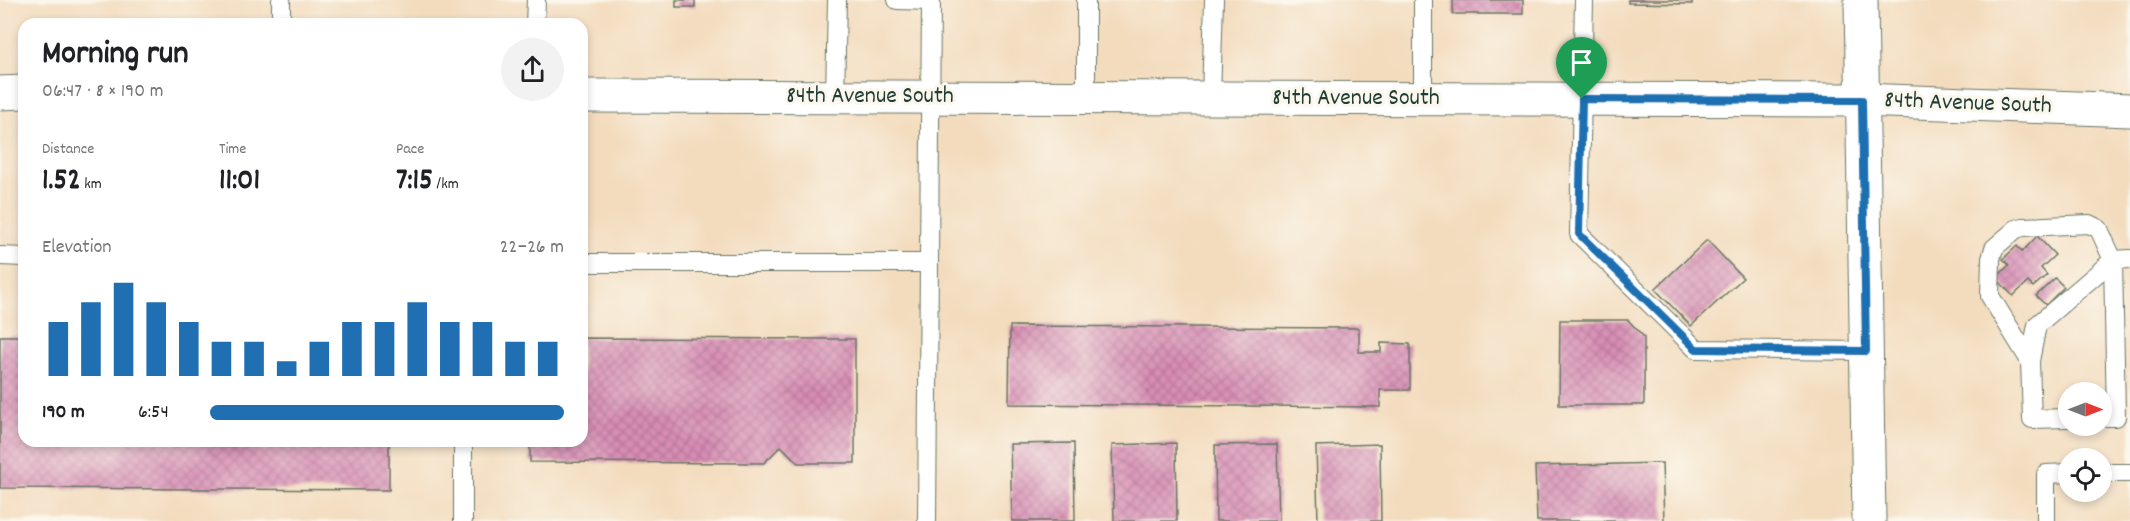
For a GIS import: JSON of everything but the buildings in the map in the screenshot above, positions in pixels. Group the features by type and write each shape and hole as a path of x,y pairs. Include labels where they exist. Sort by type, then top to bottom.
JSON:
{"main road":[{"path":"1861,0 1869,521"},
{"path":"0,93 18,92"},
{"name":"84th Avenue South","path":"588,96 1862,100 2130,110"}],"lane":[{"path":"281,0 281,18"},
{"path":"535,18 536,0"},
{"path":"835,97 837,0"},
{"path":"897,0 931,1 927,521"},
{"path":"1086,0 1086,98"},
{"path":"1211,98 1214,0"},
{"path":"1423,0 1423,99"},
{"path":"1584,0 1579,234 1696,349 1866,351"},
{"path":"2030,361 1990,296 1994,248 2016,229 2089,224 2099,229 2121,260 2116,417 2112,417"},
{"path":"0,256 18,257"},
{"path":"2058,418 2032,419 2030,361 2037,325 2121,260"},
{"path":"588,263 928,263"},
{"path":"463,447 463,521"},
{"path":"2046,521 2046,474 2058,473"},
{"path":"2112,473 2130,473"}],"route":[{"path":"1582,99 1862,100 1866,351 1696,349 1579,234 1582,99"}]}
